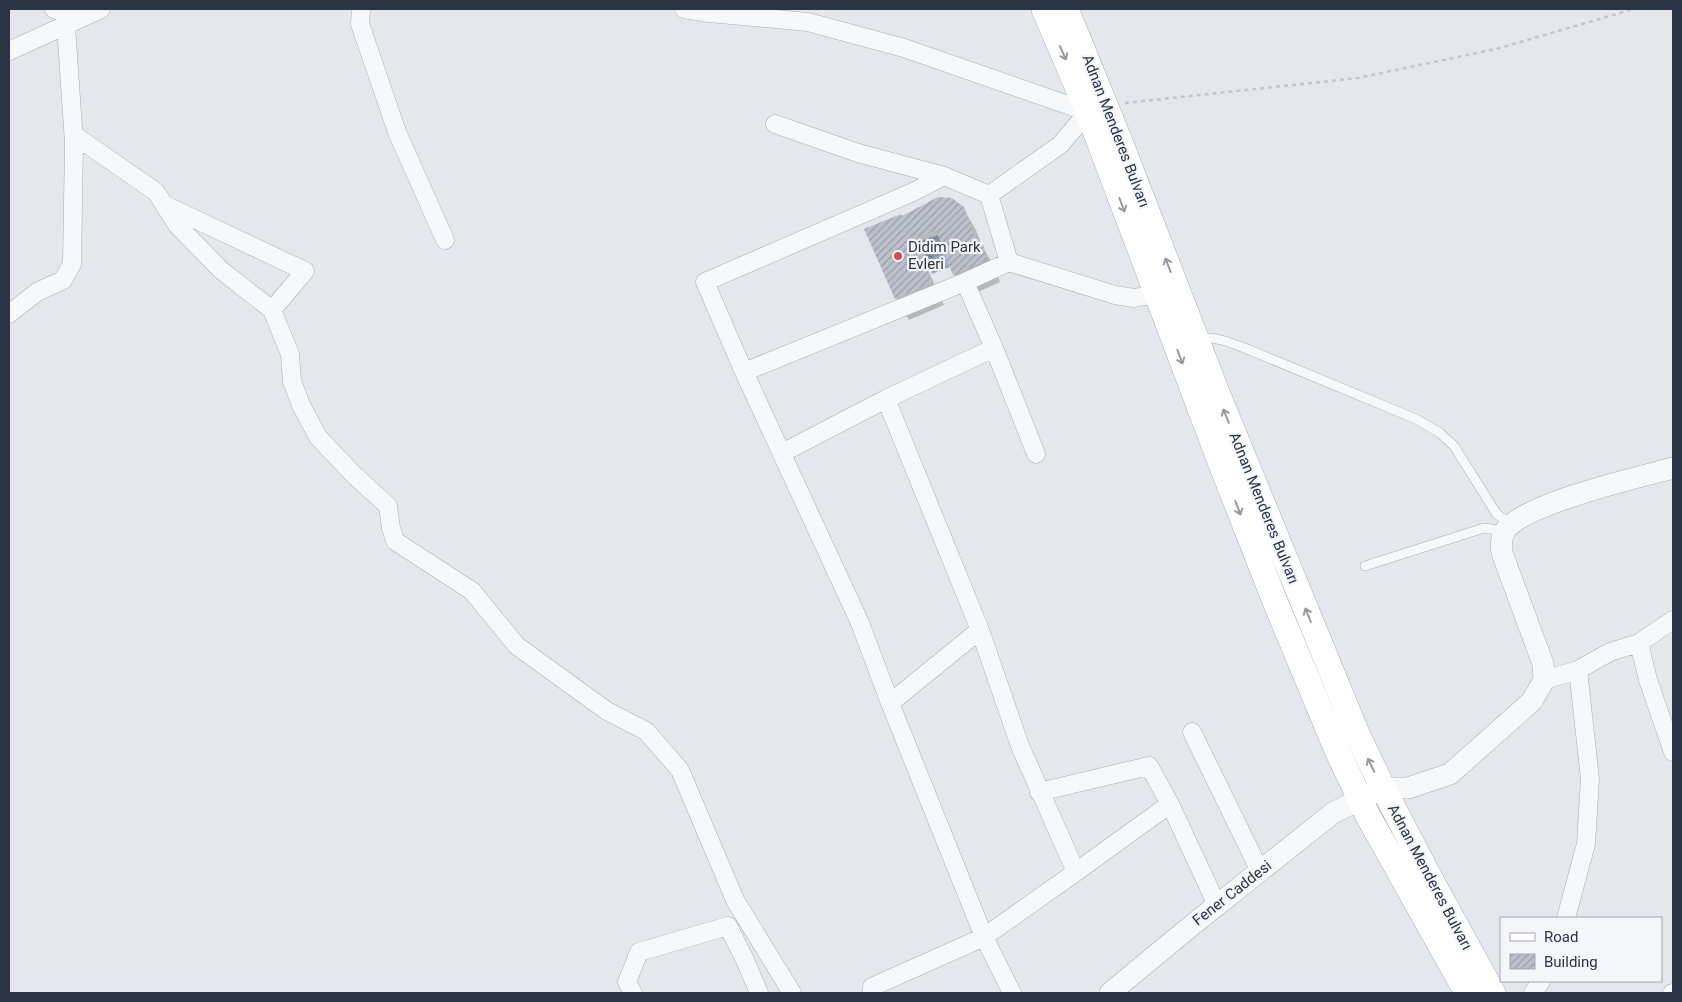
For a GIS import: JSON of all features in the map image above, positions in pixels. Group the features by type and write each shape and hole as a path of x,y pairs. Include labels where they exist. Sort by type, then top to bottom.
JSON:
{"main road":[{"name":"Adnan Menderes Bulvarı","path":"1044,9 1097,108 1196,338 1358,736 1431,880 1493,993"},
{"name":"Adnan Menderes Bulvarı","path":"1066,9 1157,294 1274,599 1360,800 1467,993"}],"street":[{"path":"54,9 82,18"},
{"path":"9,51 101,9"},
{"path":"361,9 360,24 398,132 445,240"},
{"path":"684,9 808,22 904,48 1097,108 1060,145 990,195"},
{"path":"9,314 37,292 63,280 72,264 74,135 66,26"},
{"path":"775,124 858,152 944,176 990,195"},
{"path":"74,135 156,192 177,225 221,270 272,310 290,354 292,382 301,405 318,436 354,475 388,506 395,541 472,591 517,646 607,711 646,731 680,770 735,900 792,993"},
{"path":"944,176 913,192 705,282 744,372 860,624 984,937 1012,993"},
{"path":"990,195 1009,262"},
{"path":"165,205 305,271 272,310"},
{"path":"744,372 965,282 1009,262 1115,295 1134,298 1157,294"},
{"path":"965,282 994,348 1036,454"},
{"path":"782,453 886,399 994,348"},
{"path":"886,399 980,630 1020,746 1076,872"},
{"path":"1383,788 1408,788 1450,774 1532,701 1544,680 1543,664 1537,645 1502,553 1501,543 1507,528 1519,518 1564,498 1673,468"},
{"path":"1544,680 1578,670 1610,652 1639,643 1673,620"},
{"path":"890,703 980,630"},
{"path":"1639,643 1648,680 1666,709 1673,752"},
{"path":"1566,917 1586,844 1590,779 1578,670"},
{"path":"1192,732 1260,872"},
{"path":"1039,792 1149,766 1170,804 1218,904"},
{"name":"Fener Caddesi","path":"1110,993 1333,813 1383,788"},
{"path":"872,993 872,987 984,937 1170,804"},
{"path":"633,993 627,982 639,952 728,926 745,960 758,993"},
{"path":"745,960 764,948"},
{"path":"1533,993 1540,982"}],"lane":[{"path":"1196,338 1209,337 1227,341 1416,419 1440,433 1454,446 1507,528"},
{"path":"1365,566 1484,528 1507,528"}],"path":[{"path":"1097,108 1358,78 1496,49 1634,9"}],"water":[{"path":"938,235 950,267 932,274 920,241"}],"building":[{"path":"938,197 952,198 964,207 978,246 983,245 988,260 953,275 936,230 912,239 932,282 895,299 864,229 901,214 902,216"}],"place":[{"name":"Didim Park Evleri","path":"898,256"}]}
